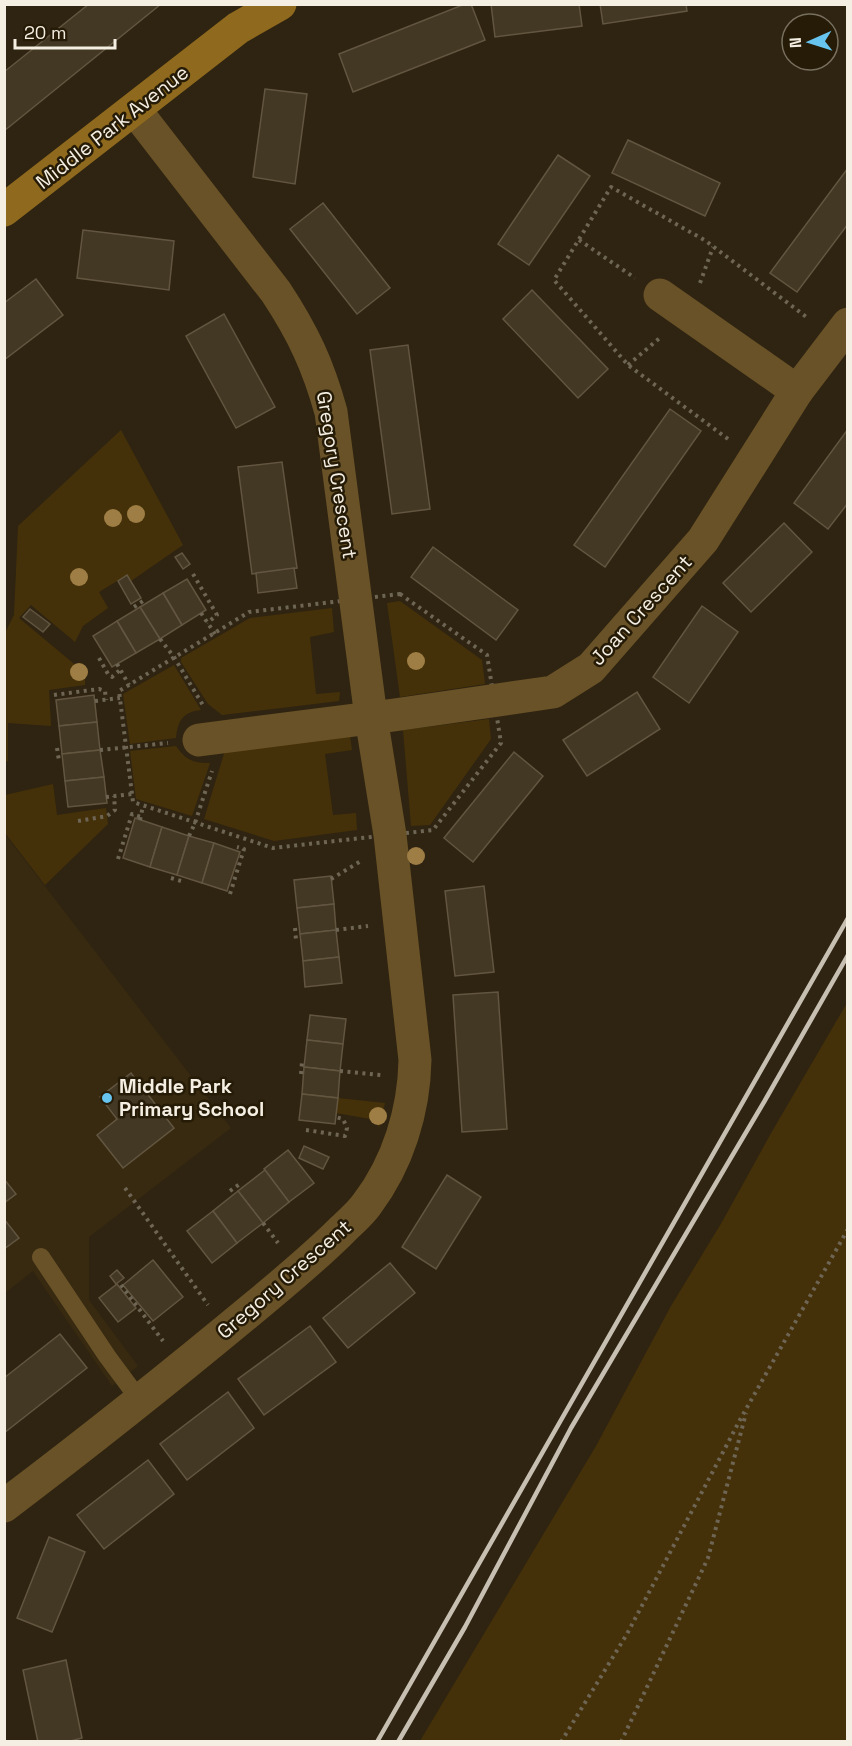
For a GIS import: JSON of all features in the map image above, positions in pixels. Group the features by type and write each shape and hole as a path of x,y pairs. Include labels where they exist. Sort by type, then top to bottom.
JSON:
{"street":[{"name":"Middle Park Avenue","path":"4,210 238,28 280,4"},
{"name":"Gregory Crescent","path":"4,1506 141,1402 318,1254 366,1206 400,1143 407,1121 415,1078 415,1060 391,846 371,717 331,412 320,375 296,323 276,292 135,110"},
{"path":"660,295 797,391"},
{"name":"Joan Crescent","path":"371,717 553,692 591,668 703,540 797,391 848,324"},
{"path":"199,740 371,717"}],"lane":[{"path":"41,1257 107,1356 141,1402"}],"path":[{"path":"579,240 660,295"},
{"path":"193,574 217,615 207,622"},
{"path":"134,607 140,604"},
{"path":"201,614 215,634"},
{"path":"160,639 174,657"},
{"path":"99,658 112,677 120,670"},
{"path":"117,664 129,685"},
{"path":"54,695 99,689 105,692 106,700"},
{"path":"95,701 120,698"},
{"path":"100,750 199,740"},
{"path":"57,748 60,755 59,761"},
{"path":"106,797 132,794"},
{"path":"78,821 107,816 115,810 114,796"},
{"path":"118,859 132,814 140,818 143,806"},
{"path":"189,836 195,823"},
{"path":"230,894 244,849 237,849 241,838"},
{"path":"331,879 363,860"},
{"path":"295,928 297,936"},
{"path":"301,1074 303,1065"},
{"path":"340,1071 415,1078"},
{"path":"306,1130 345,1136 347,1128 343,1119 335,1117"},
{"path":"234,1190 241,1183"},
{"path":"125,1188 210,1308"},
{"path":"561,1742 627,1634 747,1408 848,1229"},
{"path":"121,1285 166,1344"},
{"path":"621,1742 708,1558 747,1408"}],"shaded area":[{"path":"121,430 183,545 131,581 127,575 99,592 108,608 83,626 75,642 31,605 19,618 85,673 85,685 49,690 51,726 8,723 8,761 5,762 4,635 14,615 18,526"},
{"path":"400,601 482,660 485,684 400,697 387,603"},
{"path":"332,608 334,632 310,637 316,694 340,692 339,701 222,715 208,704 181,662 181,658 250,618"},
{"path":"174,665 201,710 182,718 176,738 130,744 123,694"},
{"path":"489,719 491,739 430,825 411,826 403,730"},
{"path":"349,729 352,750 325,754 333,815 356,813 357,830 274,841 204,819 227,744"},
{"path":"176,746 190,760 210,763 192,816 136,799 130,751"},
{"path":"53,784 57,815 106,808 108,824 45,885 5,833 5,795"},
{"name":"Middle Park Primary School","path":"4,833 231,1128 89,1237 89,1300 138,1366 112,1386 33,1271 5,1293"},
{"path":"847,1003 847,1741 420,1741 596,1446 671,1306 722,1222"},
{"path":"338,1098 385,1103 379,1128 376,1120 336,1113"}],"building":[{"path":"89,4 161,4 4,131 4,72"},
{"path":"465,4 471,4 485,40 353,92 339,54"},
{"path":"491,4 579,4 582,26 495,37"},
{"path":"600,4 686,4 687,11 603,24"},
{"path":"265,89 307,94 295,184 253,177"},
{"path":"628,140 720,183 705,216 612,173"},
{"path":"558,155 590,176 529,265 498,244"},
{"path":"848,168 848,224 797,292 770,273"},
{"path":"323,203 390,288 357,314 290,229"},
{"path":"83,230 174,241 169,290 77,278"},
{"path":"36,279 63,315 4,360 4,303"},
{"path":"532,290 608,369 578,398 503,319"},
{"path":"224,314 275,407 236,428 186,336"},
{"path":"408,345 430,509 392,514 370,350"},
{"path":"670,409 701,431 605,567 574,545"},
{"path":"848,429 848,503 828,529 794,503"},
{"path":"282,462 297,568 252,574 238,467"},
{"path":"784,523 812,552 751,612 723,583"},
{"path":"433,547 518,610 496,640 411,577"},
{"path":"182,553 190,564 183,569 175,557"},
{"path":"294,568 297,588 258,593 256,573"},
{"path":"127,575 141,598 131,604 118,581"},
{"path":"187,579 206,610 182,625 163,593"},
{"path":"163,593 182,625 160,639 140,607"},
{"path":"702,606 738,632 689,703 653,677"},
{"path":"140,607 160,639 136,653 117,621"},
{"path":"30,609 50,624 43,632 23,617"},
{"path":"117,621 136,653 112,667 93,636"},
{"path":"637,692 660,729 587,776 563,740"},
{"path":"94,695 97,722 59,726 56,700"},
{"path":"97,722 100,750 62,754 59,726"},
{"path":"100,750 104,777 65,781 62,754"},
{"path":"514,752 543,776 473,862 444,838"},
{"path":"104,777 107,803 68,807 65,781"},
{"path":"135,818 162,827 150,867 123,858"},
{"path":"162,827 189,836 177,875 150,867"},
{"path":"189,836 214,843 202,883 177,875"},
{"path":"214,843 240,852 227,891 202,883"},
{"path":"331,876 334,904 297,908 294,880"},
{"path":"484,886 494,972 455,976 445,891"},
{"path":"334,904 336,930 300,934 297,908"},
{"path":"336,930 339,957 303,961 300,934"},
{"path":"339,957 342,983 305,987 303,961"},
{"path":"498,992 507,1129 462,1132 453,995"},
{"path":"310,1015 346,1019 343,1044 307,1040"},
{"path":"307,1040 343,1044 340,1071 304,1067"},
{"path":"304,1067 340,1071 338,1098 302,1094"},
{"path":"131,1073 174,1128 123,1168 97,1135 117,1119 100,1097"},
{"path":"302,1094 338,1098 335,1124 299,1120"},
{"path":"304,1146 329,1157 323,1169 299,1158"},
{"path":"288,1150 314,1183 289,1202 264,1169"},
{"path":"265,1170 289,1202 263,1223 238,1191"},
{"path":"447,1175 481,1197 436,1269 402,1247"},
{"path":"4,1179 16,1194 4,1203"},
{"path":"238,1191 263,1223 237,1243 213,1211"},
{"path":"213,1211 237,1243 212,1263 187,1231"},
{"path":"4,1219 19,1238 4,1249"},
{"path":"153,1260 183,1297 153,1321 123,1285"},
{"path":"390,1263 415,1293 348,1348 323,1318"},
{"path":"117,1270 124,1278 116,1284 110,1276"},
{"path":"117,1284 136,1308 118,1322 99,1298"},
{"path":"310,1326 336,1362 264,1415 238,1379"},
{"path":"60,1334 87,1368 4,1433 4,1378"},
{"path":"228,1392 254,1428 187,1480 160,1444"},
{"path":"148,1460 174,1494 104,1549 77,1515"},
{"path":"49,1537 85,1552 52,1632 17,1618"},
{"path":"66,1660 82,1738 67,1742 38,1742 23,1670"}],"railway":[{"path":"377,1742 848,918"},
{"path":"398,1742 465,1627 571,1428 764,1102 848,955"}],"place":[{"name":"Middle Park Primary School","path":"107,1098"}]}
